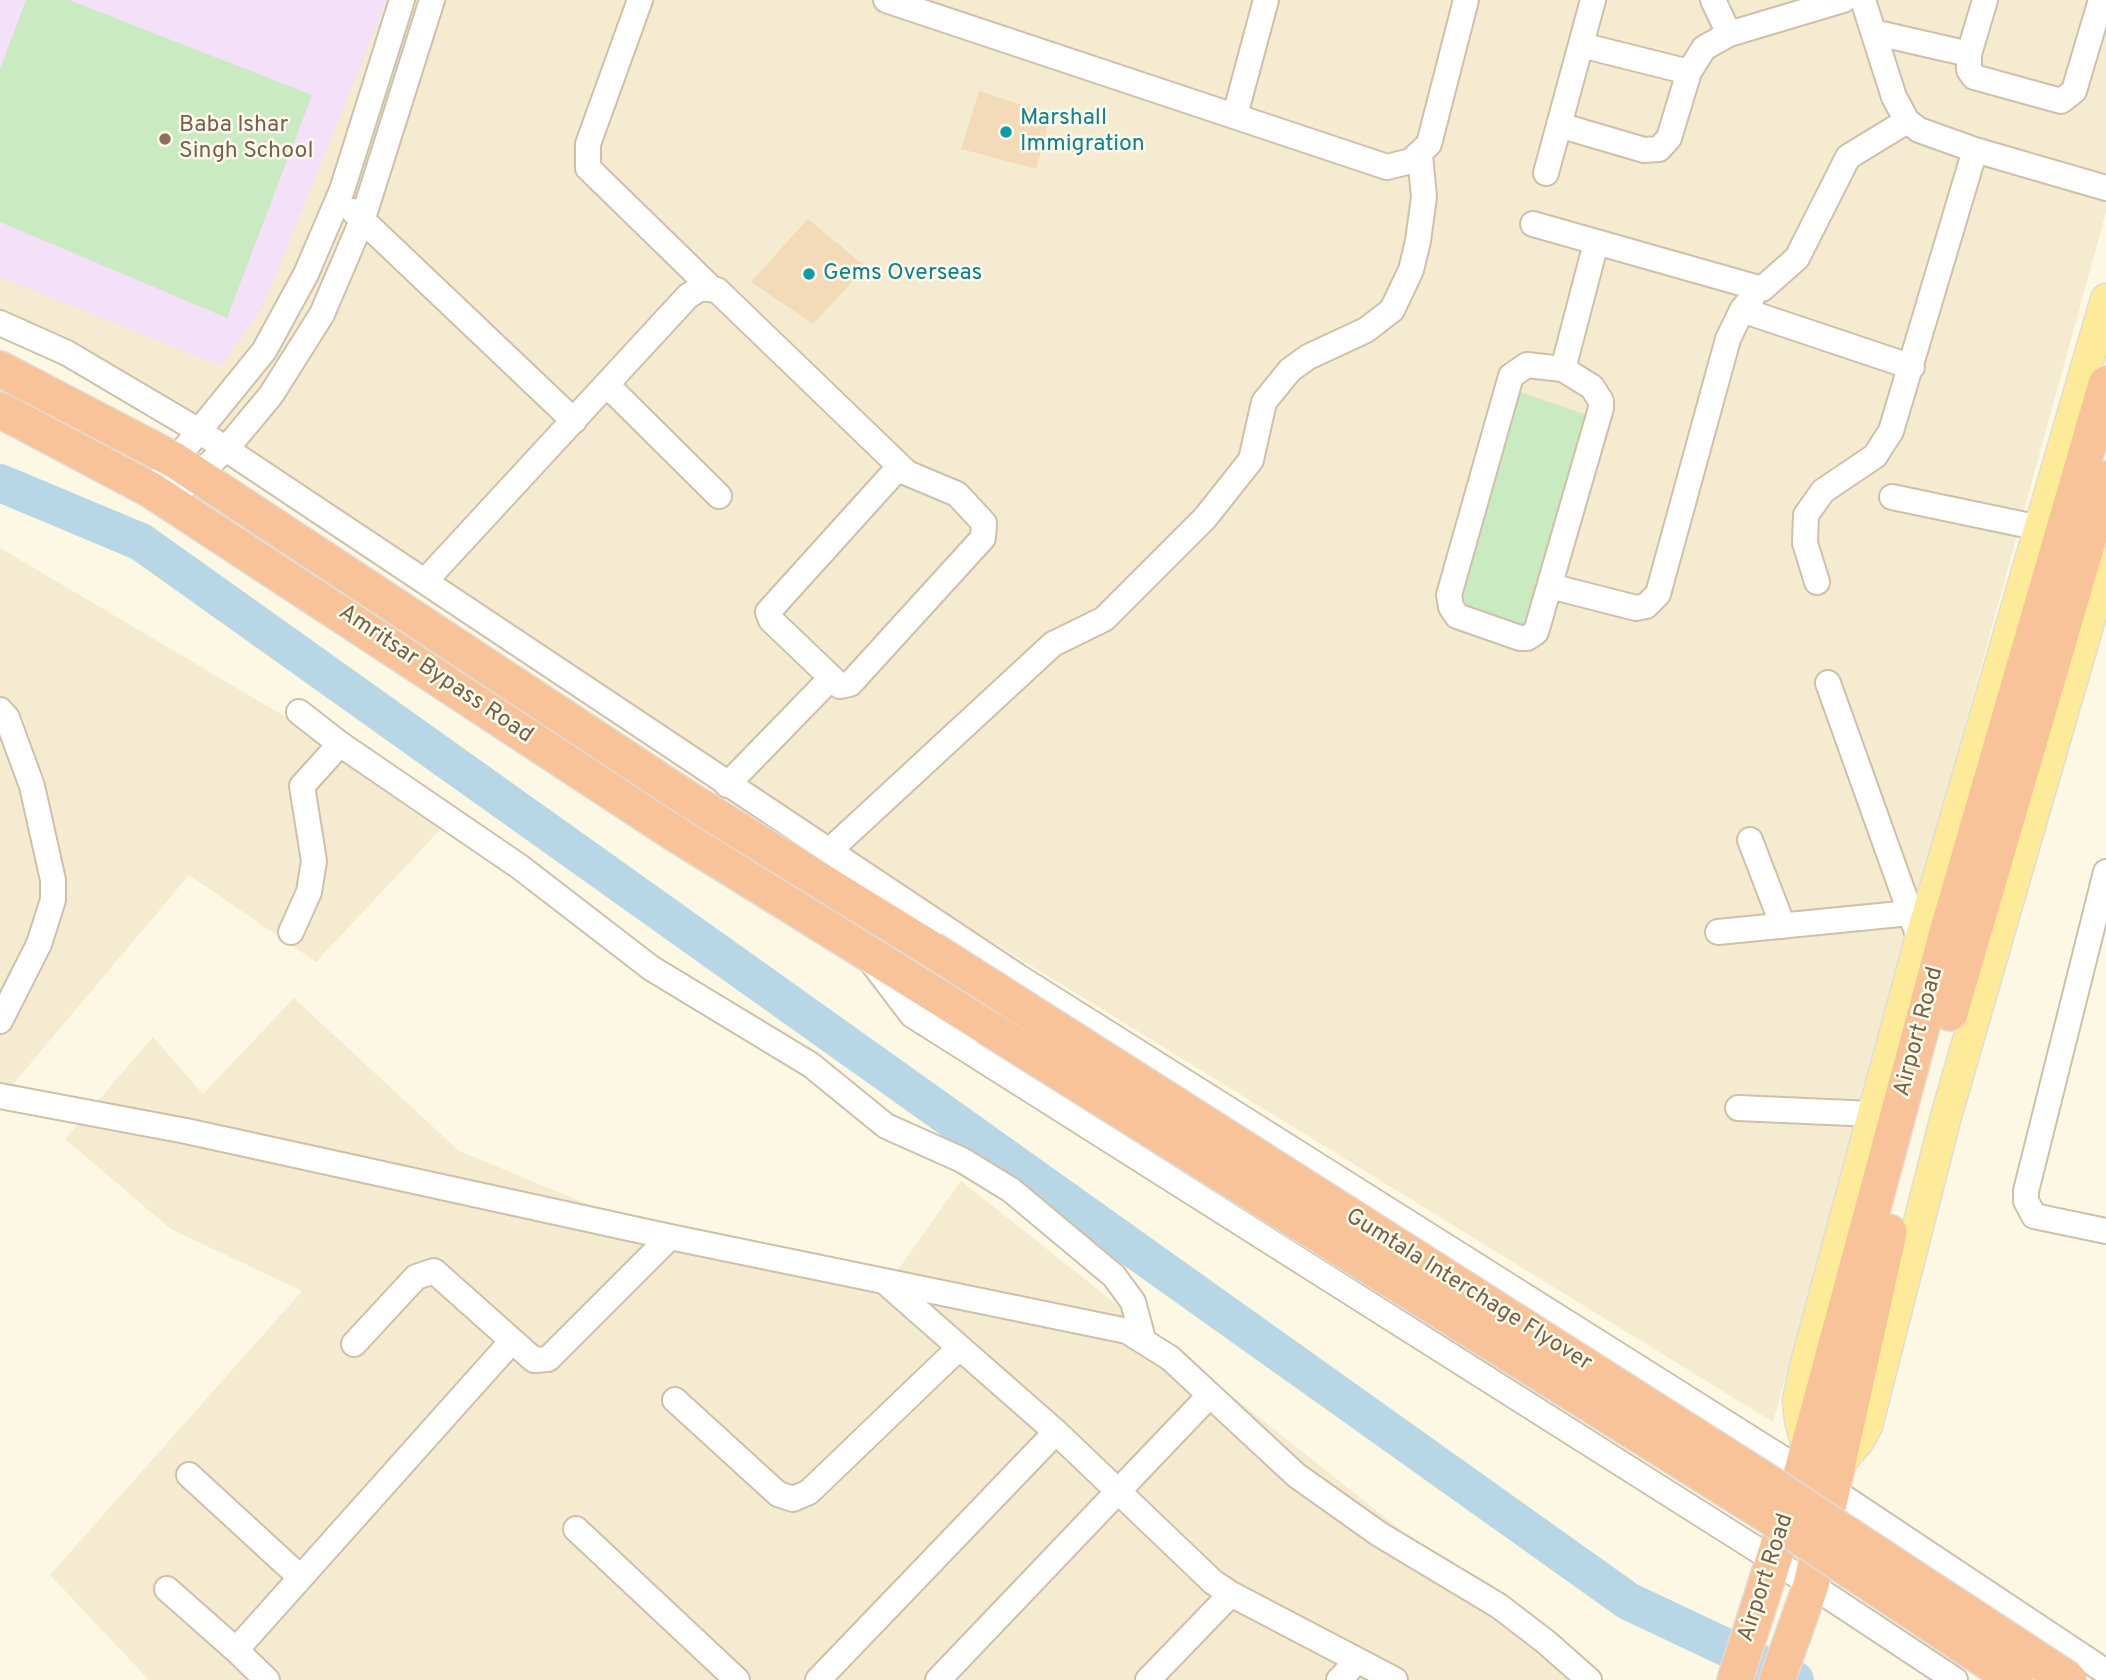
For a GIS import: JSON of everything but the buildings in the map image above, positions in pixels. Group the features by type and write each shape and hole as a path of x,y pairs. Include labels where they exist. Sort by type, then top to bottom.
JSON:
{"highway":[{"name":"Amritsar Bypass Road","path":"0,369 186,468 691,801 872,895"},
{"name":"Airport Road","path":"1735,1680 1805,1460 1948,929 2106,384"},
{"name":"Amritsar Bypass Road","path":"0,410 160,496 674,833 864,951"},
{"name":"Airport Road","path":"1777,1680 1805,1597 1836,1477 1892,1221 2106,479"},
{"name":"Gumtala Interchage Flyover","path":"872,895 932,949 1766,1481 2069,1680"},
{"name":"Gumtala Interchage Flyover","path":"864,951 1767,1515 2015,1680"}],"main road":[{"path":"1805,1460 1798,1400 1873,1114 1915,927 2040,528 2106,299"},
{"path":"1836,1477 1867,1426 1945,1120 2106,563"}],"street":[{"path":"186,468 199,431 264,351 306,274 338,200 402,0"},
{"path":"160,496 186,468 226,449 271,395 302,349 339,278 363,218 432,0"},
{"path":"640,0 588,144 588,168 899,467 922,482 957,494 982,519 985,533 850,684 840,686 771,620 768,612 899,467"},
{"path":"886,0 1387,167 1399,166 1420,155 1429,144 1466,0"},
{"path":"1235,115 1266,0"},
{"path":"1546,173 1593,0"},
{"path":"1713,0 1729,34"},
{"path":"1559,125 1644,150 1659,149 1669,138 1689,72 1704,48 1729,34 1843,0"},
{"path":"1863,0 1894,97 1907,121 1935,138 2106,187"},
{"path":"1985,0 1969,54 1969,70 1974,76 2061,101 2074,91 2101,0"},
{"path":"1873,32 1969,54"},
{"path":"1581,45 1689,72"},
{"path":"1550,586 1636,608 1646,606 1658,594 1728,339 1742,310 1797,258 1848,157 1907,121"},
{"path":"1817,582 1805,543 1806,514 1823,491 1875,456 1885,444 1912,367 1975,150"},
{"path":"829,851 1053,644 1104,619 1205,518 1251,460 1264,402 1290,370 1308,357 1366,330 1392,310 1407,282 1418,241 1424,197 1420,155"},
{"path":"338,200 363,218 574,421"},
{"path":"1534,224 1762,289"},
{"path":"1563,369 1596,243"},
{"path":"426,580 688,296 710,287"},
{"path":"1742,310 1912,367"},
{"path":"0,323 67,353 199,431 829,851 872,895 1017,976 1836,1477 2106,1672"},
{"path":"1528,365 1563,369 1592,387 1601,401 1601,408 1536,632 1527,638 1457,616 1449,601 1511,376 1528,365"},
{"path":"607,385 719,496"},
{"path":"1892,497 2040,528"},
{"path":"727,785 831,678"},
{"path":"1718,932 1783,926 1915,927 1828,683"},
{"path":"0,710 7,718 32,786 53,880 53,900 39,944 0,1021"},
{"path":"299,712 340,744 520,867 651,968 811,1065 886,1126 962,1160 1012,1190 1114,1276 1138,1311 1143,1339"},
{"path":"291,932 309,892 314,861 302,786 340,744"},
{"path":"1750,841 1783,926"},
{"path":"2106,872 2096,952 2026,1191 2026,1201 2034,1216 2042,1220 2106,1231"},
{"path":"864,951 912,1015 1767,1573 1955,1680"},
{"path":"0,1096 391,1174 670,1237 1107,1324 1143,1339 1170,1358 1296,1475 1379,1534 1516,1618 1589,1680"},
{"path":"1738,1108 1873,1114"},
{"path":"354,1344 416,1277 434,1271 534,1360 541,1361 553,1356 670,1237"},
{"path":"884,1280 1056,1432 1196,1567 1231,1594 1395,1680"},
{"path":"236,1650 512,1341"},
{"path":"675,1400 778,1494 793,1499 809,1492 959,1348"},
{"path":"938,1680 1210,1395"},
{"path":"818,1680 1056,1432"},
{"path":"189,1475 300,1577"},
{"path":"576,1529 737,1680"},
{"path":"167,1589 267,1680"},
{"path":"1148,1680 1231,1594"},
{"path":"1339,1680 1357,1661"}],"shaded area":[{"path":"0,0 2106,0 2106,212 1773,1422 913,893 199,414 0,326"},
{"name":"Baba Ishar Singh School","path":"0,0 387,0 262,308 221,366 0,277"},
{"path":"0,548 453,816 316,962 189,875 8,1090 0,1104"},
{"path":"294,998 459,1151 711,1255 895,1274 961,1181 1590,1680 149,1680 50,1575 302,1291 171,1229 65,1139 153,1037 203,1094"}],"green space":[{"name":"Baba Ishar Singh School","path":"26,0 69,0 312,95 227,318 0,222 0,69"},
{"path":"1512,389 1587,415 1525,639 1451,610"}],"waterway":[{"path":"0,483 141,542 1628,1601 1795,1680"}],"place":[{"name":"Marshall Immigration","path":"1006,132"},
{"name":"Baba Ishar Singh School","path":"165,139"},
{"name":"Gems Overseas","path":"809,274"}]}
